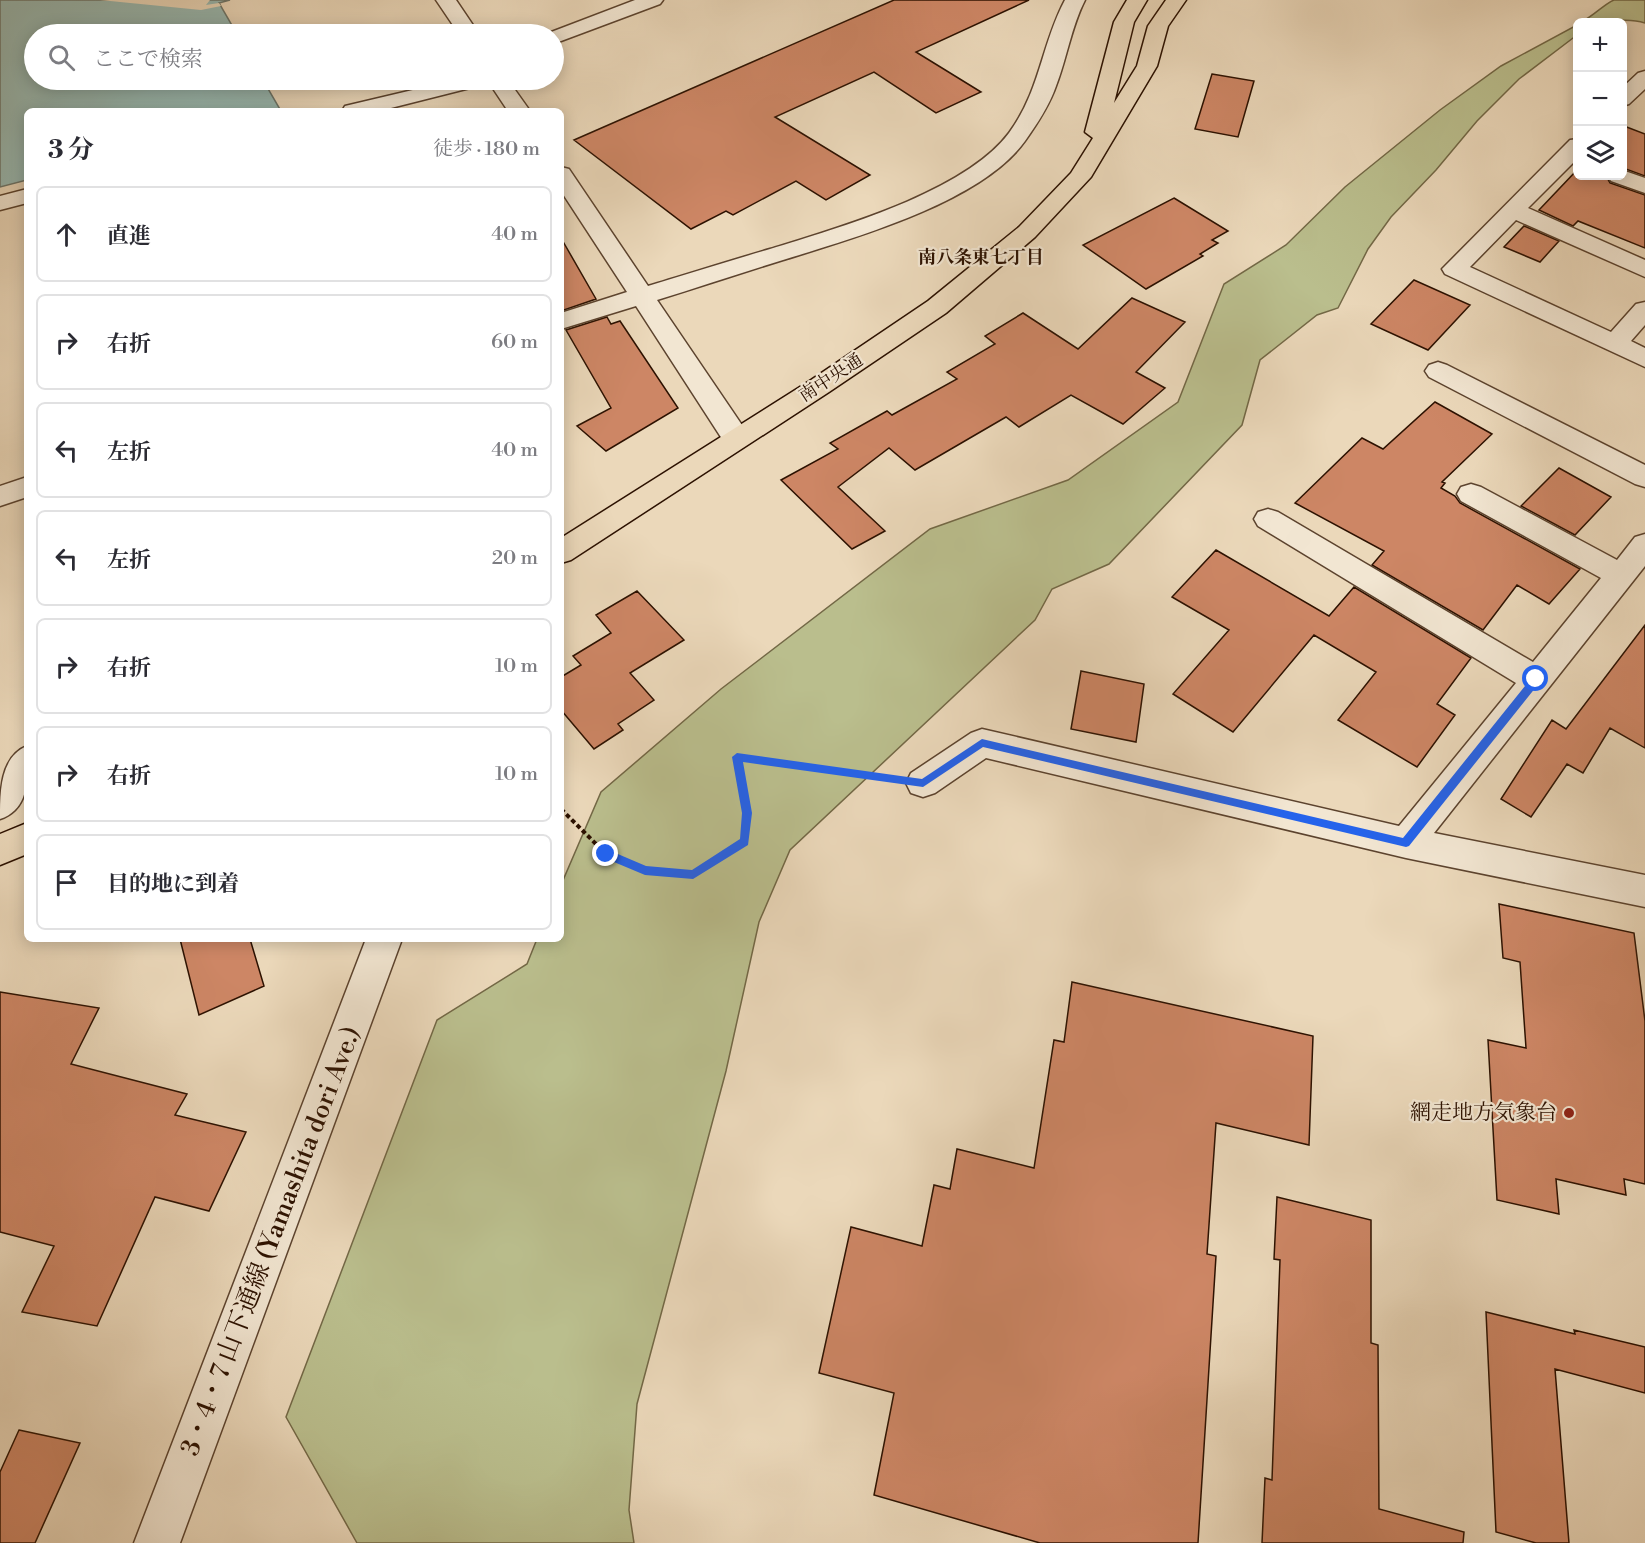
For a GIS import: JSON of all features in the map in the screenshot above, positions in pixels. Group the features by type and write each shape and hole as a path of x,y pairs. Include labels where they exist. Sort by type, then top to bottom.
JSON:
{"highway":[{"name":"南中央通","path":"1080,177 1101,116 1112,62 1124,22 1137,0"},
{"name":"南中央通","path":"564,550 820,386 937,307 1027,232 1080,177 1147,66 1158,26 1176,0"},
{"path":"0,850 24,839"}],"street":[{"path":"446,0 462,24"},
{"path":"564,33 653,0"},
{"path":"564,320 809,244 890,216 933,198 976,174 999,156 1015,139 1045,87 1064,18 1075,0"},
{"path":"1628,104 1645,77"},
{"path":"365,108 438,90"},
{"path":"505,90 517,108"},
{"path":"1573,154 1454,269 1645,358"},
{"path":"564,179 736,438"},
{"path":"1627,179 1645,186"},
{"path":"0,203 24,197"},
{"path":"1513,210 1645,269"},
{"path":"1614,344 1645,310"},
{"path":"1438,371 1645,477"},
{"path":"0,496 24,489"},
{"path":"1471,494 1620,575"},
{"path":"1268,519 1536,679"},
{"path":"1406,843 1645,545"},
{"path":"923,783 982,743 1406,843 1645,891"},
{"path":"0,805 24,765"},
{"name":"3・4・7 山下通線 (Yamashita dori Ave.)","path":"157,1543 383,942"}],"path":[{"path":"564,812 606,854 645,870 693,875 745,842 747,813 737,757 923,783"}],"green space":[{"path":"1614,0 1645,0 1645,23 1627,20 1627,18 1588,18"},
{"path":"1573,27 1573,38 1519,79 1477,121 1436,170 1391,217 1368,249 1338,308 1317,315 1260,360 1242,425 1109,564 1052,589 1035,620 790,850 759,922 726,1071 637,1404 629,1510 634,1543 357,1543 286,1417 437,1020 527,964 536,942 564,942 564,878 601,792 721,689 930,529 1068,480 1178,402 1224,284 1286,245 1345,187 1440,110 1501,66"}],"water":[{"path":"0,0 230,0 219,3 231,24 24,24 24,90 269,90 279,108 24,108 24,181 0,187"}],"pier":[{"path":"100,0 210,0 206,5 219,3 221,6 201,10"}],"building":[{"path":"894,0 1029,0 916,52 981,92 936,113 874,72 775,117 870,175 826,200 796,181 733,215 726,211 691,229 574,140"},
{"path":"1212,74 1254,81 1238,137 1195,129"},
{"path":"1627,127 1645,134 1645,176 1627,169"},
{"path":"1573,174 1573,180 1608,180 1610,183 1645,195 1645,248 1578,221 1573,226 1539,210"},
{"path":"1174,198 1228,231 1212,240 1218,243 1200,254 1203,256 1146,289 1083,245"},
{"path":"1524,226 1559,241 1540,262 1504,247"},
{"path":"564,243 596,299 564,310"},
{"path":"1414,280 1470,305 1428,350 1371,324"},
{"path":"1132,298 1185,322 1136,372 1165,388 1123,424 1071,395 1019,427 1006,417 915,470 889,448 838,487 885,531 852,549 781,480 838,449 830,443 887,411 892,415 957,379 947,372 995,344 985,336 1023,313 1078,349"},
{"path":"607,317 611,324 620,321 678,408 606,451 577,426 611,408 566,330"},
{"path":"1435,402 1492,434 1442,482 1445,483 1441,488 1455,496 1460,503 1580,569 1549,604 1517,585 1483,630 1372,565 1384,551 1295,503 1362,438 1383,449"},
{"path":"1559,468 1611,497 1575,535 1521,506"},
{"path":"1216,550 1329,616 1354,587 1471,658 1437,704 1455,715 1417,767 1338,720 1376,672 1314,635 1233,732 1173,694 1229,630 1172,597"},
{"path":"637,591 684,640 630,673 654,700 618,724 623,730 594,749 564,714 564,675 581,665 573,656 611,633 596,615"},
{"path":"1645,625 1645,748 1610,728 1583,773 1567,764 1531,817 1501,799 1552,720 1566,729"},
{"path":"1081,671 1144,684 1136,742 1071,729"},
{"name":"網走地方気象台","path":"1499,904 1634,933 1645,1021 1645,1184 1624,1179 1626,1195 1556,1179 1559,1214 1497,1200 1488,1040 1526,1048 1520,962 1503,958"},
{"path":"181,942 251,942 264,986 199,1015"},
{"path":"1072,982 1313,1036 1309,1145 1216,1123 1207,1254 1216,1256 1198,1543 1040,1543 874,1495 894,1393 819,1373 851,1227 922,1246 934,1185 950,1189 957,1149 1034,1168 1054,1040 1064,1042"},
{"path":"0,992 99,1008 71,1064 187,1094 175,1115 246,1132 209,1211 155,1197 97,1326 22,1312 54,1246 0,1232"},
{"path":"1277,1197 1371,1220 1371,1343 1378,1345 1379,1509 1464,1532 1463,1543 1262,1543 1265,1478 1272,1480 1280,1260 1274,1259"},
{"path":"1486,1312 1575,1334 1574,1330 1645,1347 1645,1393 1555,1369 1569,1543 1536,1543 1496,1532"},
{"path":"19,1430 80,1443 35,1543 0,1543 0,1472"}],"place":[{"name":"網走地方気象台","path":"1569,1113"}],"district":[{"name":"南八条東七丁目","path":"981,257"}],"route":[{"path":"606,854 645,870 693,875 745,842 747,813 737,757 923,783 982,743 1406,843 1536,679"}]}
